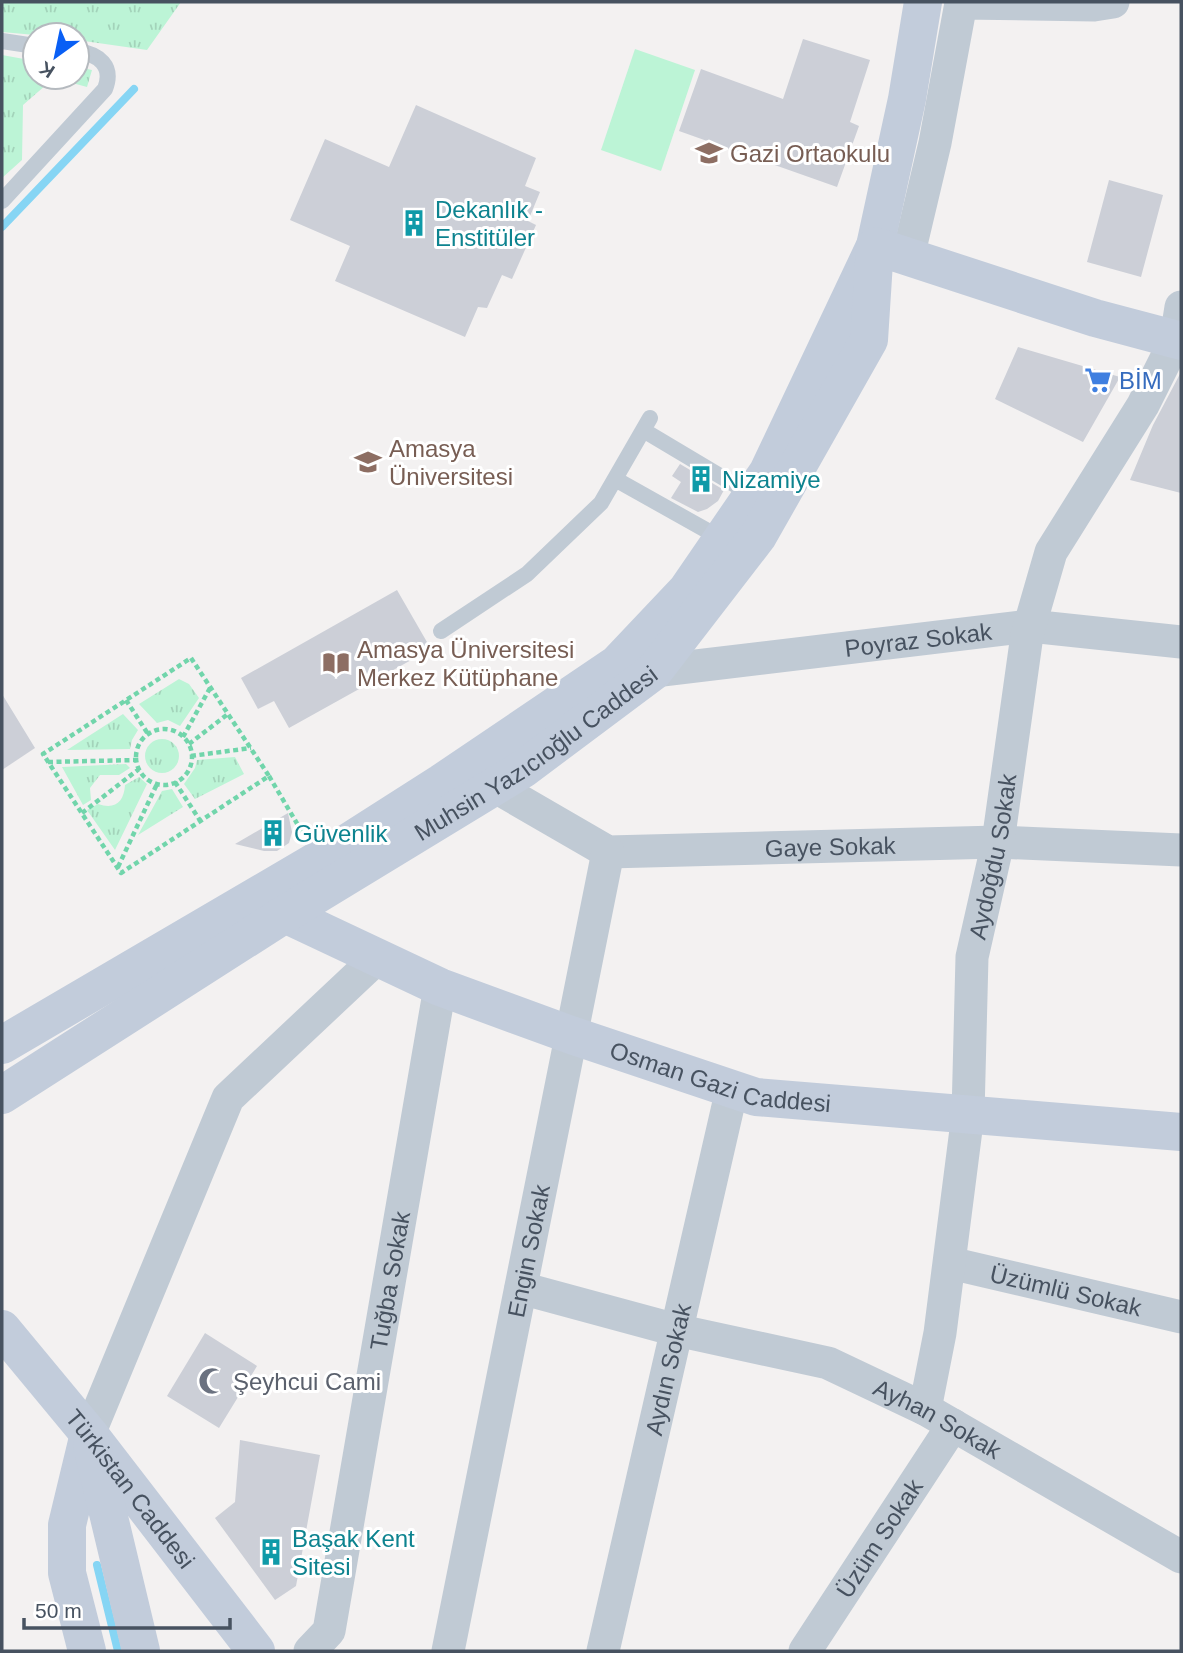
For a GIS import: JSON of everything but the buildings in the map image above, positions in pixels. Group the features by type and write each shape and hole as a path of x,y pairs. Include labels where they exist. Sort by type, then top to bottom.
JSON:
{"main road":[{"name":"Muhsin Yazıcıoğlu Caddesi","path":"2,1095 285,914 523,769 654,671 758,536 869,340 891,252 906,99 923,2"},
{"name":"Muhsin Yazıcıoğlu Caddesi","path":"2,1045 318,860 441,783 617,664 687,590 768,472 891,252"},
{"path":"891,252 1095,318 1179,329"},
{"name":"Osman Gazi Caddesi","path":"285,914 440,987 571,1035 756,1097 1181,1132"},
{"name":"Türkistan Caddesi","path":"2,1328 89,1434 256,1651"},
{"path":"87,1651 67,1573 67,1525 89,1434"},
{"path":"89,1434 141,1651"}],"street":[{"path":"891,252 935,143 961,3 1094,5 1113,2"},
{"name":"Aydoğdu Sokak","path":"939,1417 940,1333 968,1114 972,957 998,842 1030,626 1051,552 1143,405 1179,329"},
{"name":"Poyraz Sokak","path":"654,671 1030,626 1181,642"},
{"path":"494,786 608,852"},
{"name":"Gaye Sokak","path":"608,852 998,842 1181,850"},
{"name":"Engin Sokak","path":"448,1651 608,852"},
{"path":"89,1434 228,1098 377,958"},
{"name":"Tuğba Sokak","path":"310,1651 329,1631 440,987"},
{"name":"Aydın Sokak","path":"603,1651 732,1089"},
{"name":"Üzümlü Sokak","path":"950,1263 1181,1317"},
{"name":"Ayhan Sokak","path":"521,1288 676,1330 828,1363 939,1417 1181,1557"},
{"name":"Üzüm Sokak","path":"805,1651 939,1417"}],"lane":[{"path":"2,41 21,44"},
{"path":"2,201 105,89 108,76 104,62 91,53"},
{"path":"441,631 527,574 601,503 647,424 752,495"},
{"path":"615,479 722,539"}],"path":[{"path":"269,776 121,873 43,754 191,658 269,776 318,860"},
{"path":"183,737 211,688"},
{"path":"126,700 148,734"},
{"path":"189,744 228,714"},
{"path":"159,729 168,729 183,737 189,744 189,770 175,782 157,784 148,780 136,760 138,745 148,734 159,729"},
{"path":"191,756 251,748"},
{"path":"48,762 136,760"},
{"path":"82,813 139,769"},
{"path":"175,782 201,822"},
{"path":"118,867 157,784"}],"green space":[{"path":"2,2 181,2 147,50 91,42 91,21 21,21 21,34 2,32"},
{"path":"635,49 695,70 661,171 601,150"},
{"path":"2,55 21,58 21,91 39,91 23,105 22,160 2,178"},
{"path":"179,679 189,684 199,698 180,726 168,720 157,723 139,704"},
{"path":"123,714 138,730 130,749 67,750"},
{"path":"162,739 174,744 179,756 174,768 162,773 150,768 145,756 150,744"},
{"path":"235,757 244,774 195,799 184,784 197,760"},
{"path":"126,764 130,768 119,775 100,775 90,788 91,800 83,805 62,767"},
{"path":"139,777 147,784 115,850 87,810 98,804 109,806 118,803 123,796 125,785"},
{"path":"172,789 183,807 138,835 162,791"}],"waterway":[{"path":"2,227 134,89"},
{"path":"97,1565 118,1651"}],"place":[{"name":"Gazi Ortaokulu","path":"709,153"},
{"name":"Dekanlık - Enstitüler","path":"414,223"},
{"name":"BİM","path":"1098,380"},
{"name":"Amasya Üniversitesi","path":"368,462"},
{"name":"Nizamiye","path":"701,479"},
{"name":"Amasya Üniversitesi Merkez Kütüphane","path":"336,663"},
{"name":"Güvenlik","path":"273,833"},
{"name":"Şeyhcui Cami","path":"212,1381"},
{"name":"Başak Kent Sitesi","path":"271,1552"}]}
